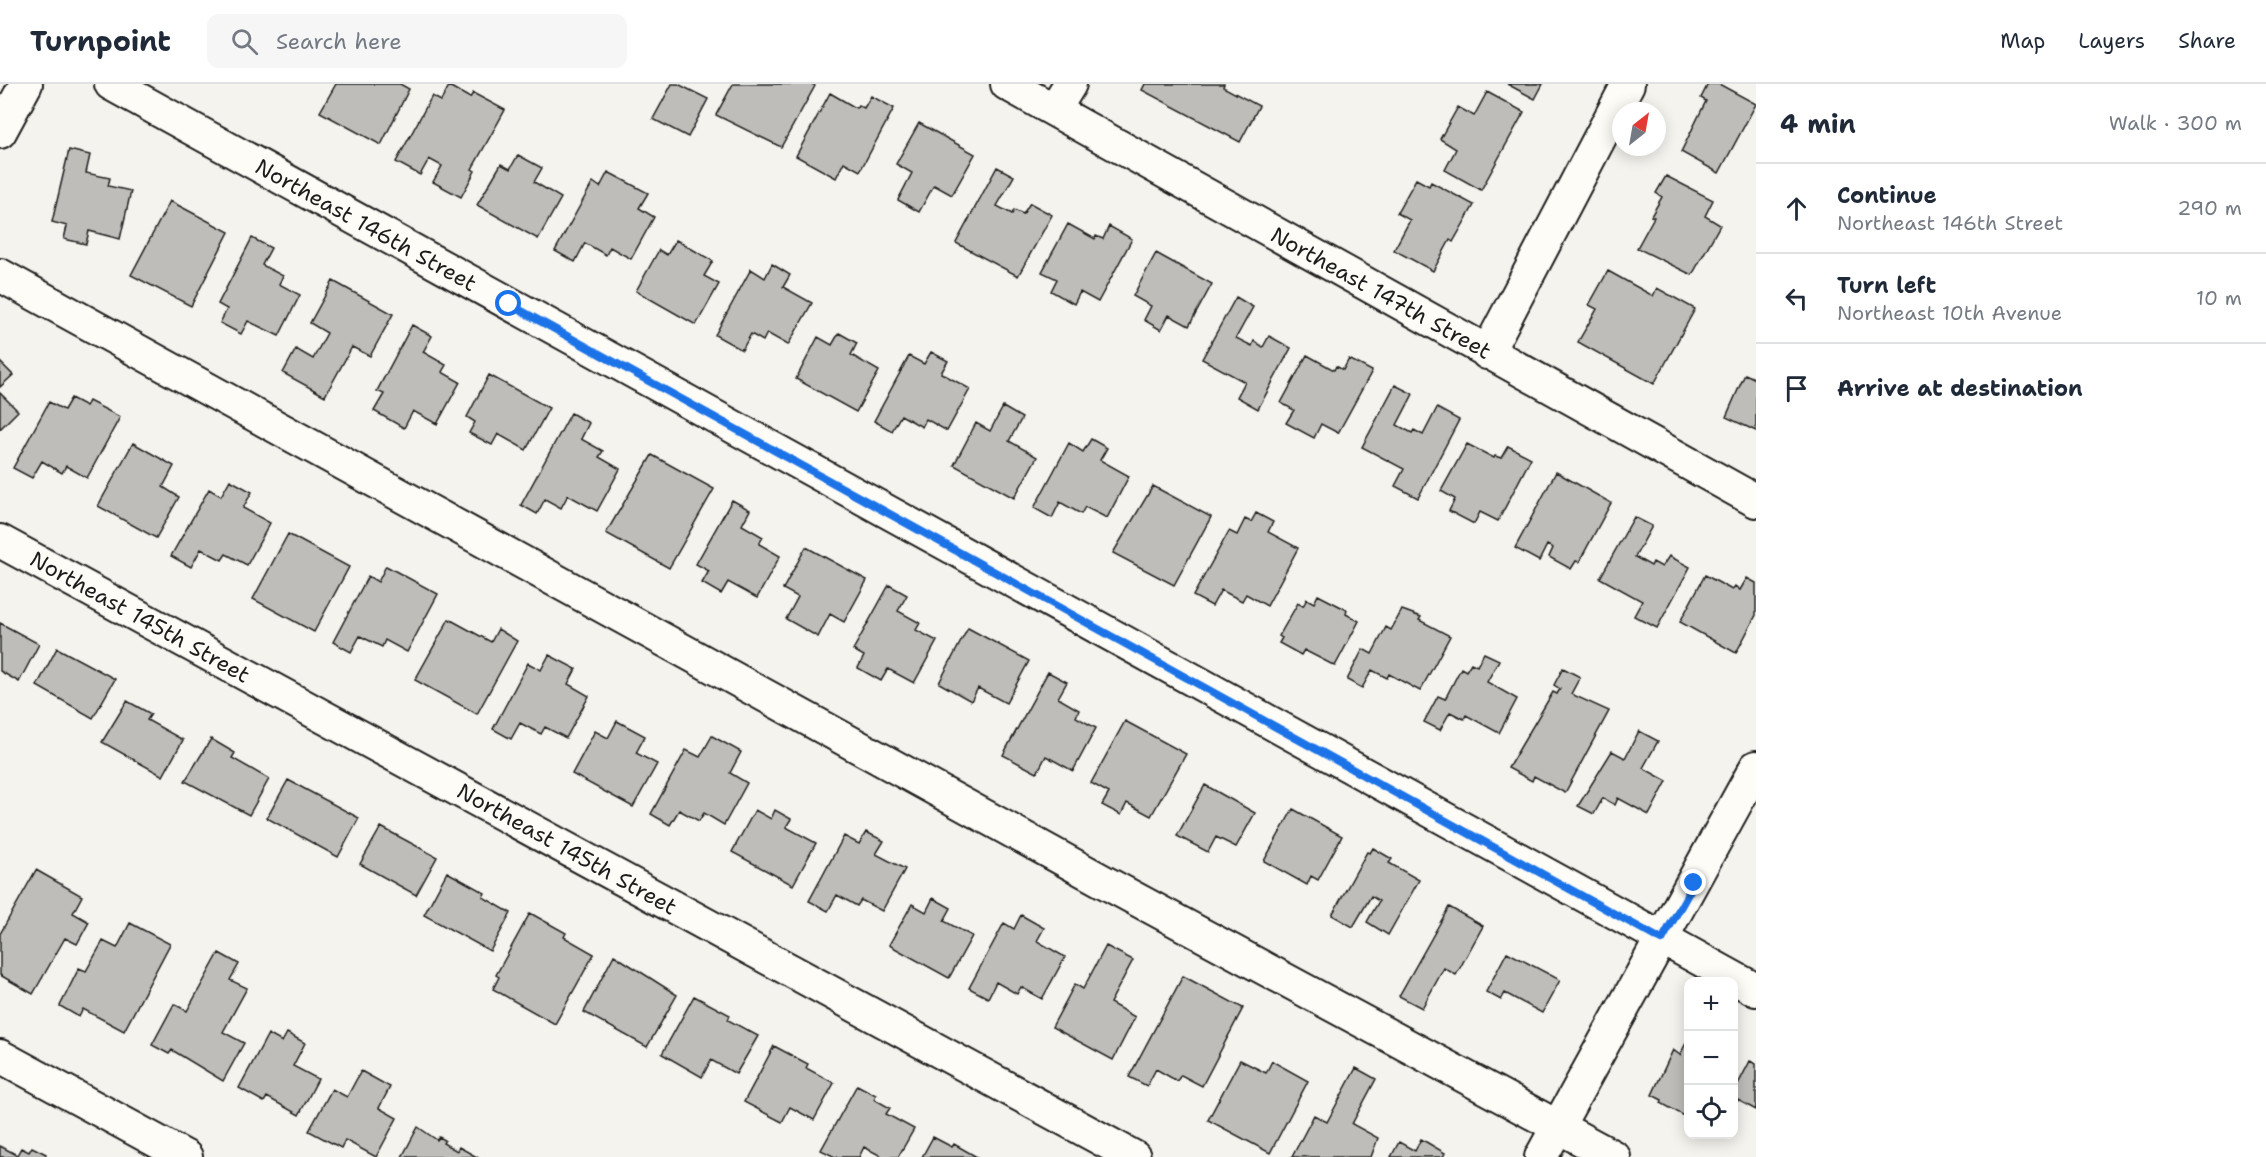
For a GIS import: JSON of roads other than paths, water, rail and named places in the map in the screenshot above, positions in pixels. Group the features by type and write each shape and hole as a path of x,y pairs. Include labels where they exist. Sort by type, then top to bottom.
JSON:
{"street":[{"path":"0,132 26,84"},
{"name":"Northeast 146th Street","path":"111,84 1756,990"},
{"name":"Northeast 147th Street","path":"1007,84 1062,97 1487,353 1756,501"},
{"path":"1487,353 1628,84"},
{"path":"0,275 1108,884 1614,1157"},
{"name":"Northeast 145th Street","path":"0,541 1134,1157"},
{"path":"1541,1157 1756,767"},
{"path":"0,1056 186,1157"}]}
